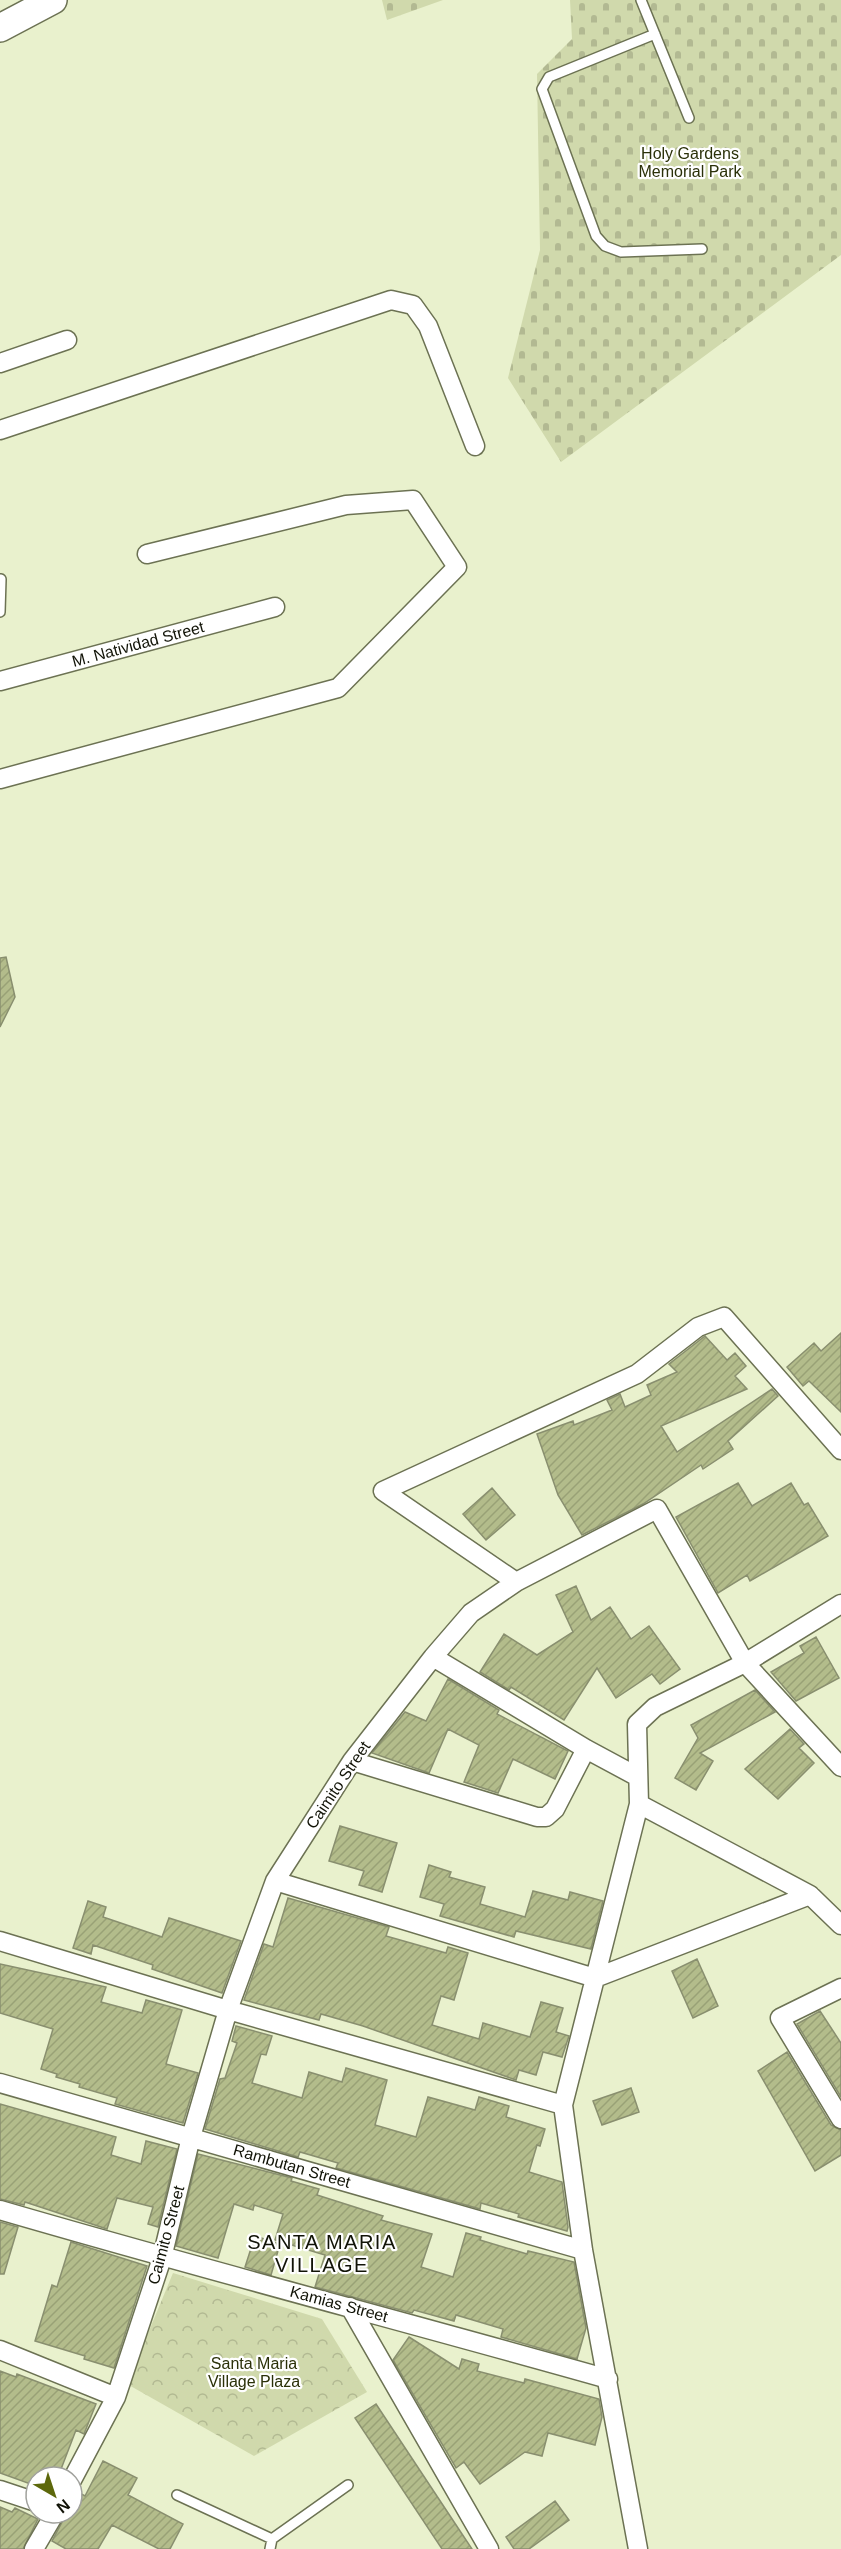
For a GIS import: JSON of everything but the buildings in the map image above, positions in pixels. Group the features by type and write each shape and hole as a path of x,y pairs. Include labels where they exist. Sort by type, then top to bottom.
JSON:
{"street":[{"path":"0,28 53,0"},
{"path":"0,430 391,300 413,305 428,326 475,446"},
{"path":"0,363 67,340"},
{"path":"0,779 338,688 457,567 413,500 346,505 147,554"},
{"name":"M. Natividad Street","path":"0,681 275,606"},
{"path":"516,1582 382,1491 637,1374 698,1327 724,1317 841,1450"},
{"name":"Caimito Street","path":"80,2465 116,2397 162,2258 191,2137 228,2010 275,1881 352,1761 433,1657 471,1613 516,1582 657,1509 745,1664 840,1766"},
{"path":"638,2549 583,2250 563,2105 639,1804 636,1724 655,1707 745,1664 841,1604"},
{"path":"433,1657 586,1749 638,1777"},
{"path":"352,1761 537,1817 546,1817 555,1809 586,1749"},
{"path":"639,1804 810,1895 841,1925"},
{"path":"275,1881 595,1978 810,1895"},
{"path":"0,1941 228,2010 563,2105"},
{"path":"841,1988 780,2018 841,2119"},
{"name":"Rambutan Street","path":"0,2083 583,2250"},
{"name":"Kamias Street","path":"0,2210 162,2258 350,2307 608,2379"},
{"path":"350,2307 489,2549"},
{"path":"0,2350 116,2397"},
{"path":"0,2490 24,2498"},
{"path":"34,2549 48,2525"}],"lane":[{"path":"641,0 689,118"},
{"path":"655,34 549,77 542,89 596,236 605,246 621,252 702,249"},
{"path":"0,612 1,579"},
{"path":"177,2495 271,2544 348,2485"}],"green space":[{"path":"382,0 443,0 387,20"},
{"name":"Holy Gardens Memorial Park","path":"570,0 841,0 841,255 561,462 508,378 540,250 537,74 572,39"},
{"name":"Santa Maria Village Plaza","path":"173,2273 322,2319 367,2392 254,2456 127,2384"}],"district":[{"name":"SANTA MARIA VILLAGE","path":"322,2254"}]}
